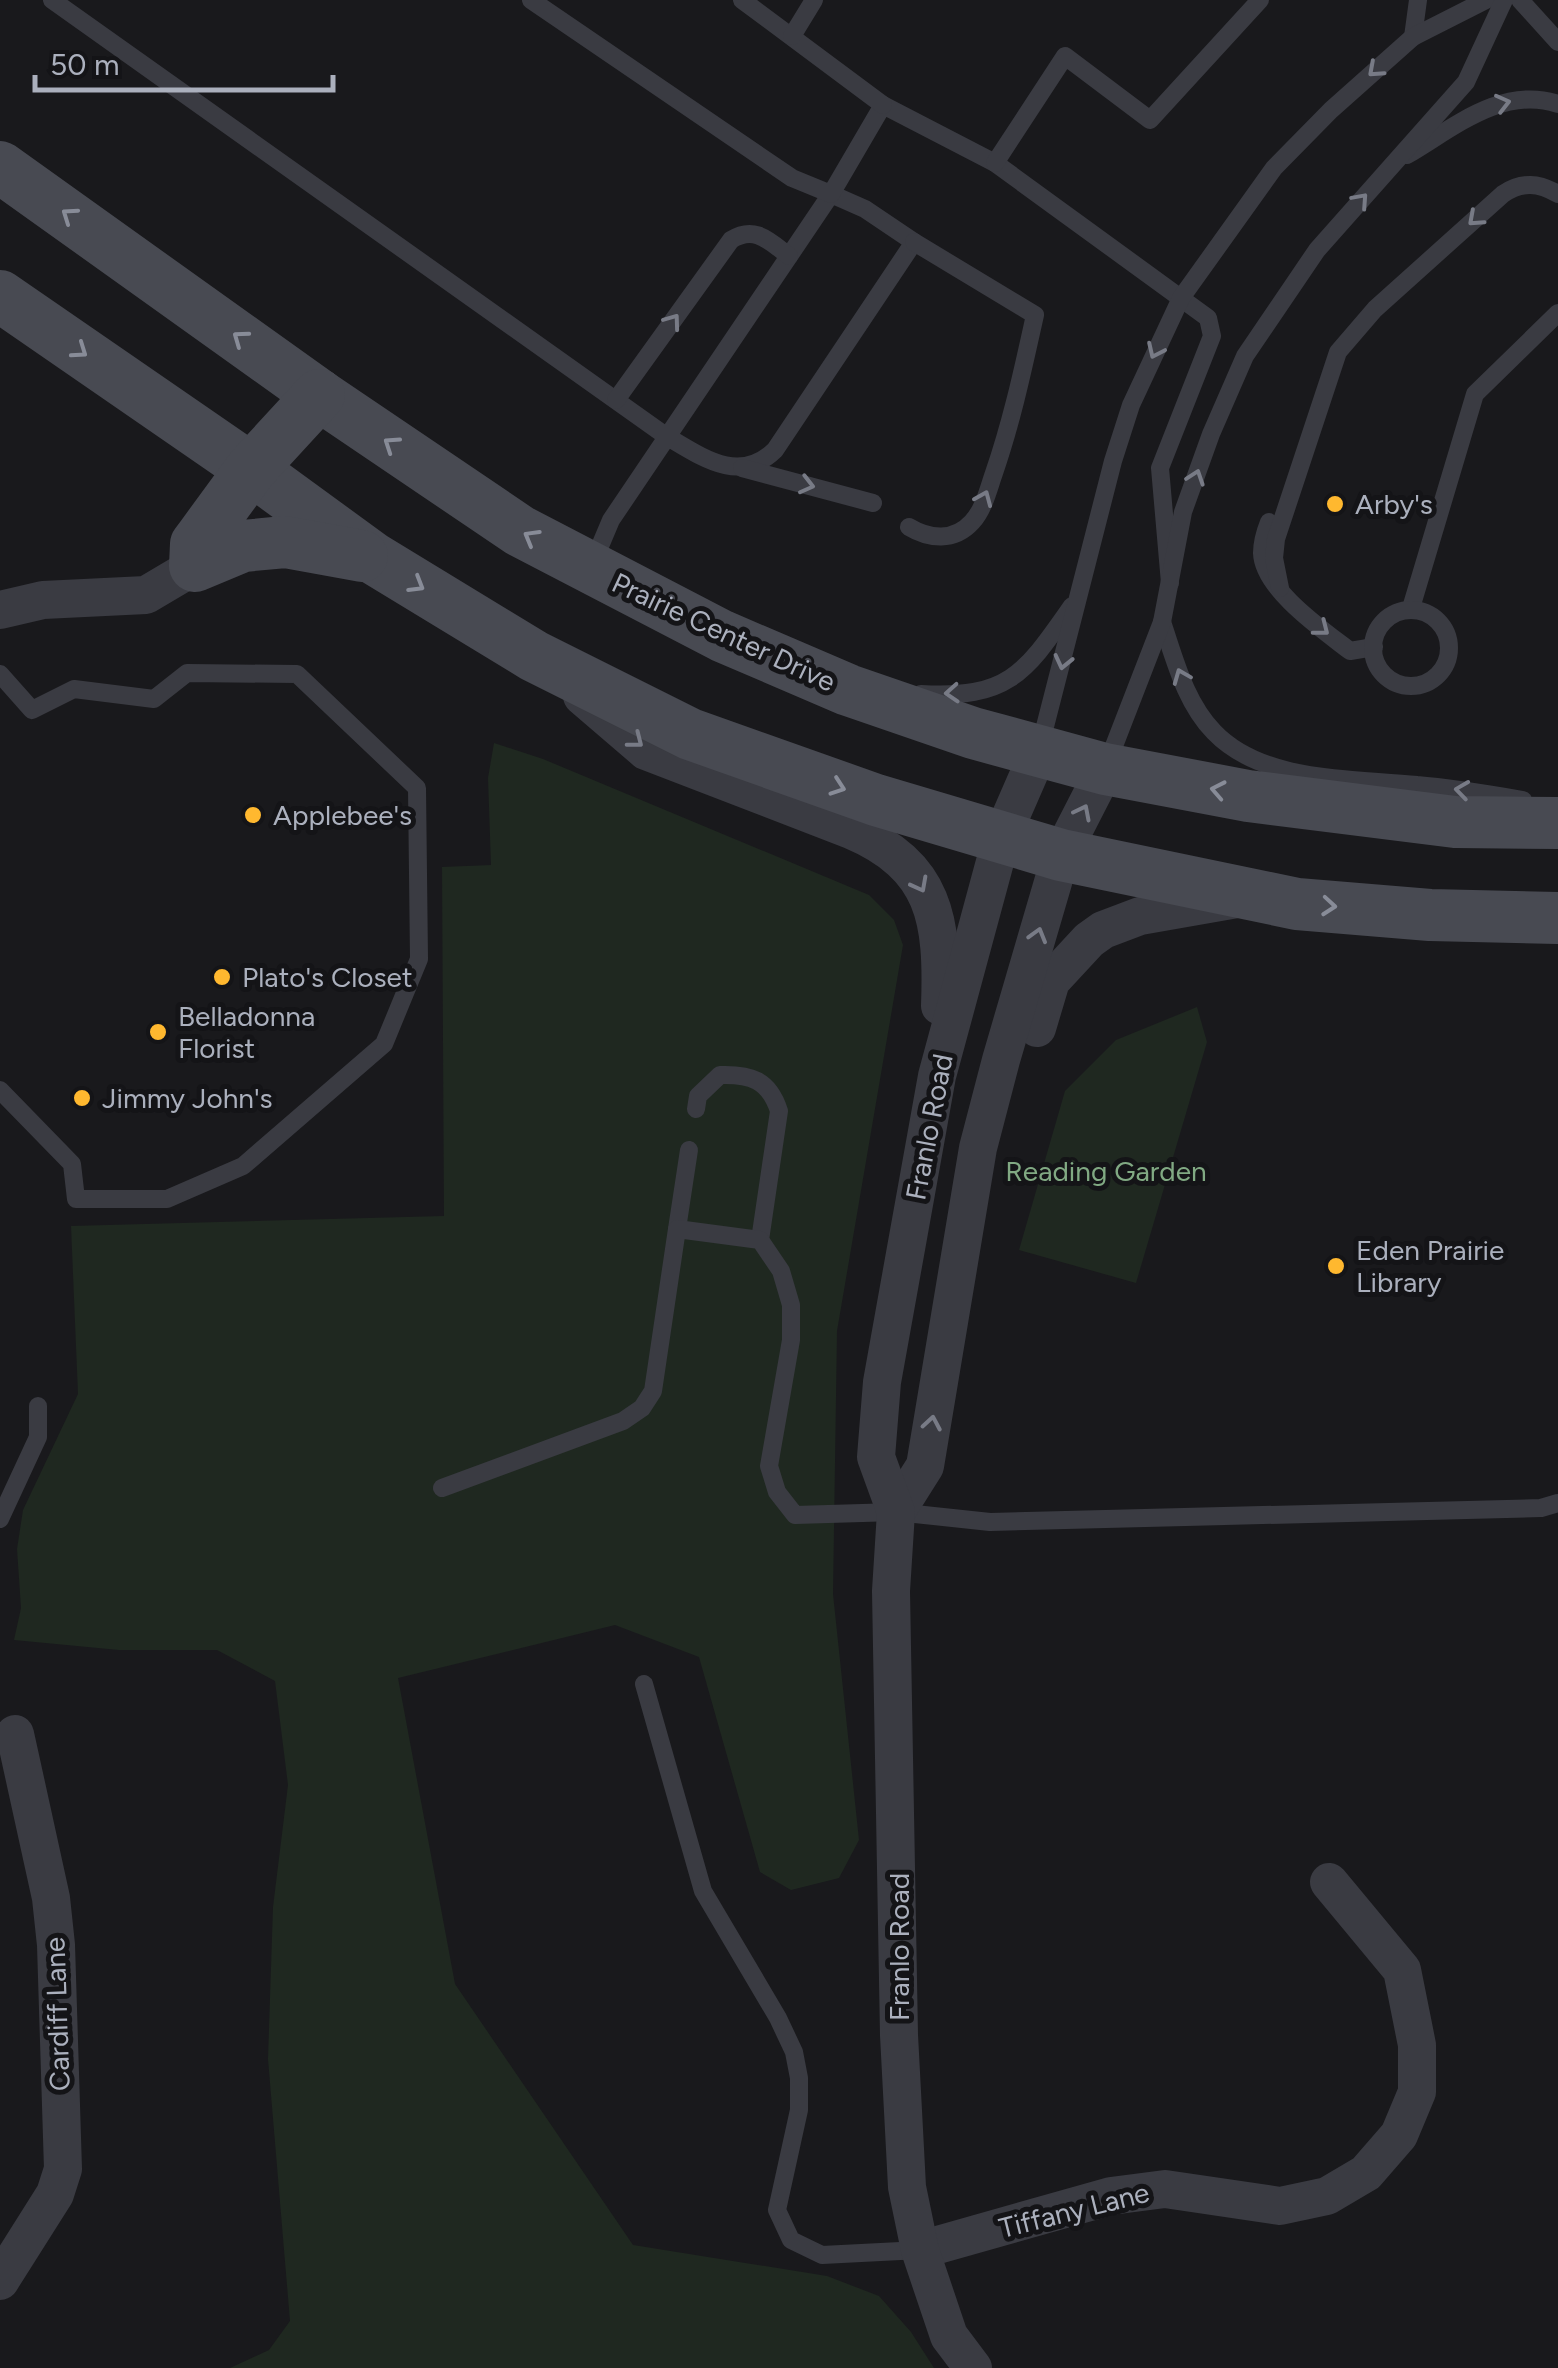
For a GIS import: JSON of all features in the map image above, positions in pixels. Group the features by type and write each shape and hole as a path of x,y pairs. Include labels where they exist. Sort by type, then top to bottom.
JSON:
{"main road":[{"name":"Prairie Center Drive","path":"0,167 320,395 520,530 722,636 848,690 973,734 1105,769 1248,796 1436,820 1558,824"},
{"path":"0,296 252,469 373,558 534,656 690,734 876,800 1061,856 1298,904 1430,915 1558,918"},
{"path":"320,395 252,469 196,544 195,566 242,546 284,542 373,558"}],"street":[{"path":"0,610 43,600 146,595 195,566"},
{"path":"534,656 646,751 882,843 903,859 915,873 932,908 942,952 937,1076"},
{"name":"Franlo Road","path":"973,2368 949,2336 920,2250 907,2186 891,1590 896,1512 876,1457 882,1382 937,1076 1002,836 1038,751"},
{"name":"Franlo Road","path":"896,1512 925,1466 978,1148 1061,856 1105,769"},
{"path":"978,1148 1010,1117 1051,981 1090,940 1103,930 1140,916 1257,896"},
{"name":"Cardiff Lane","path":"0,2281 17,2229 55,2194 63,2169 56,1944 15,1734"},
{"name":"Tiffany Lane","path":"920,2250 1111,2196 1165,2188 1280,2206 1327,2196 1366,2173 1399,2136 1417,2092 1417,2045 1402,1970 1329,1882"}],"lane":[{"path":"52,0 666,436 705,458 872,503"},
{"path":"531,0 792,178 865,209 1035,315 1010,426 983,505 959,533 941,537 922,535 909,526"},
{"path":"742,0 884,105 995,163 1208,318 1212,336 1160,468 1170,583"},
{"path":"792,36 814,0"},
{"path":"995,163 1066,56 1150,120 1260,0"},
{"path":"1412,37 1418,0"},
{"path":"1038,751 1112,461 1132,405 1181,298 1274,168 1332,110 1412,37 1486,0"},
{"path":"1105,769 1128,718 1162,622 1183,512 1245,356 1317,250 1466,82 1504,0"},
{"path":"1520,0 1558,42"},
{"path":"1394,163 1485,108 1519,99 1558,104"},
{"path":"590,570 611,520 830,194 884,105"},
{"path":"1374,647 1350,650 1311,621 1267,574 1262,555 1264,536 1322,364 1338,334 1375,309 1514,186 1529,184 1558,194"},
{"path":"616,400 731,240 755,233 788,256"},
{"path":"742,468 763,462 776,450 914,242"},
{"path":"1411,608 1475,394 1558,313"},
{"path":"848,690 953,696 992,687 1024,671 1078,598"},
{"path":"1411,608 1438,620 1446,636 1448,656 1442,671 1430,682 1414,687 1398,684 1386,676 1376,661 1374,647 1387,618 1411,608"},
{"path":"1162,622 1196,710 1216,734 1249,758 1291,772 1460,789 1558,806"},
{"path":"0,674 32,710 74,689 154,699 187,673 297,674 416,788 419,959 384,1044 243,1166 167,1200 76,1200 72,1164 0,1090"},
{"path":"696,1108 698,1096 720,1076 740,1075 760,1082 774,1094 779,1111 760,1240 780,1271 792,1305 792,1340 769,1466 777,1492 795,1515 896,1512 990,1522 1541,1508 1558,1503"},
{"path":"442,1488 623,1421 642,1408 653,1391 689,1150"},
{"path":"677,1228 760,1240"},
{"path":"0,1519 38,1438 38,1406"},
{"path":"644,1684 703,1891 794,2052 799,2110 777,2210 791,2240 822,2255 920,2250"}],"green space":[{"path":"494,743 543,759 869,895 894,920 903,945 837,1331 833,1594 859,1840 839,1878 791,1890 760,1872 699,1657 615,1625 398,1678 455,1984 633,2245 827,2276 879,2296 911,2332 934,2368 230,2368 269,2350 290,2321 268,2059 273,1907 288,1785 275,1681 217,1650 119,1650 14,1640 21,1608 17,1549 23,1510 78,1394 71,1226 444,1216 442,867 491,865 488,778"},
{"name":"Reading Garden","path":"1197,1007 1207,1042 1136,1283 1019,1250 1065,1091 1116,1040"}],"place":[{"name":"Arby's","path":"1335,504"},
{"name":"Applebee's","path":"253,815"},
{"name":"Plato's Closet","path":"222,977"},
{"name":"Belladonna Florist","path":"158,1032"},
{"name":"Jimmy John's","path":"82,1098"},
{"name":"Eden Prairie Library","path":"1336,1266"}]}
